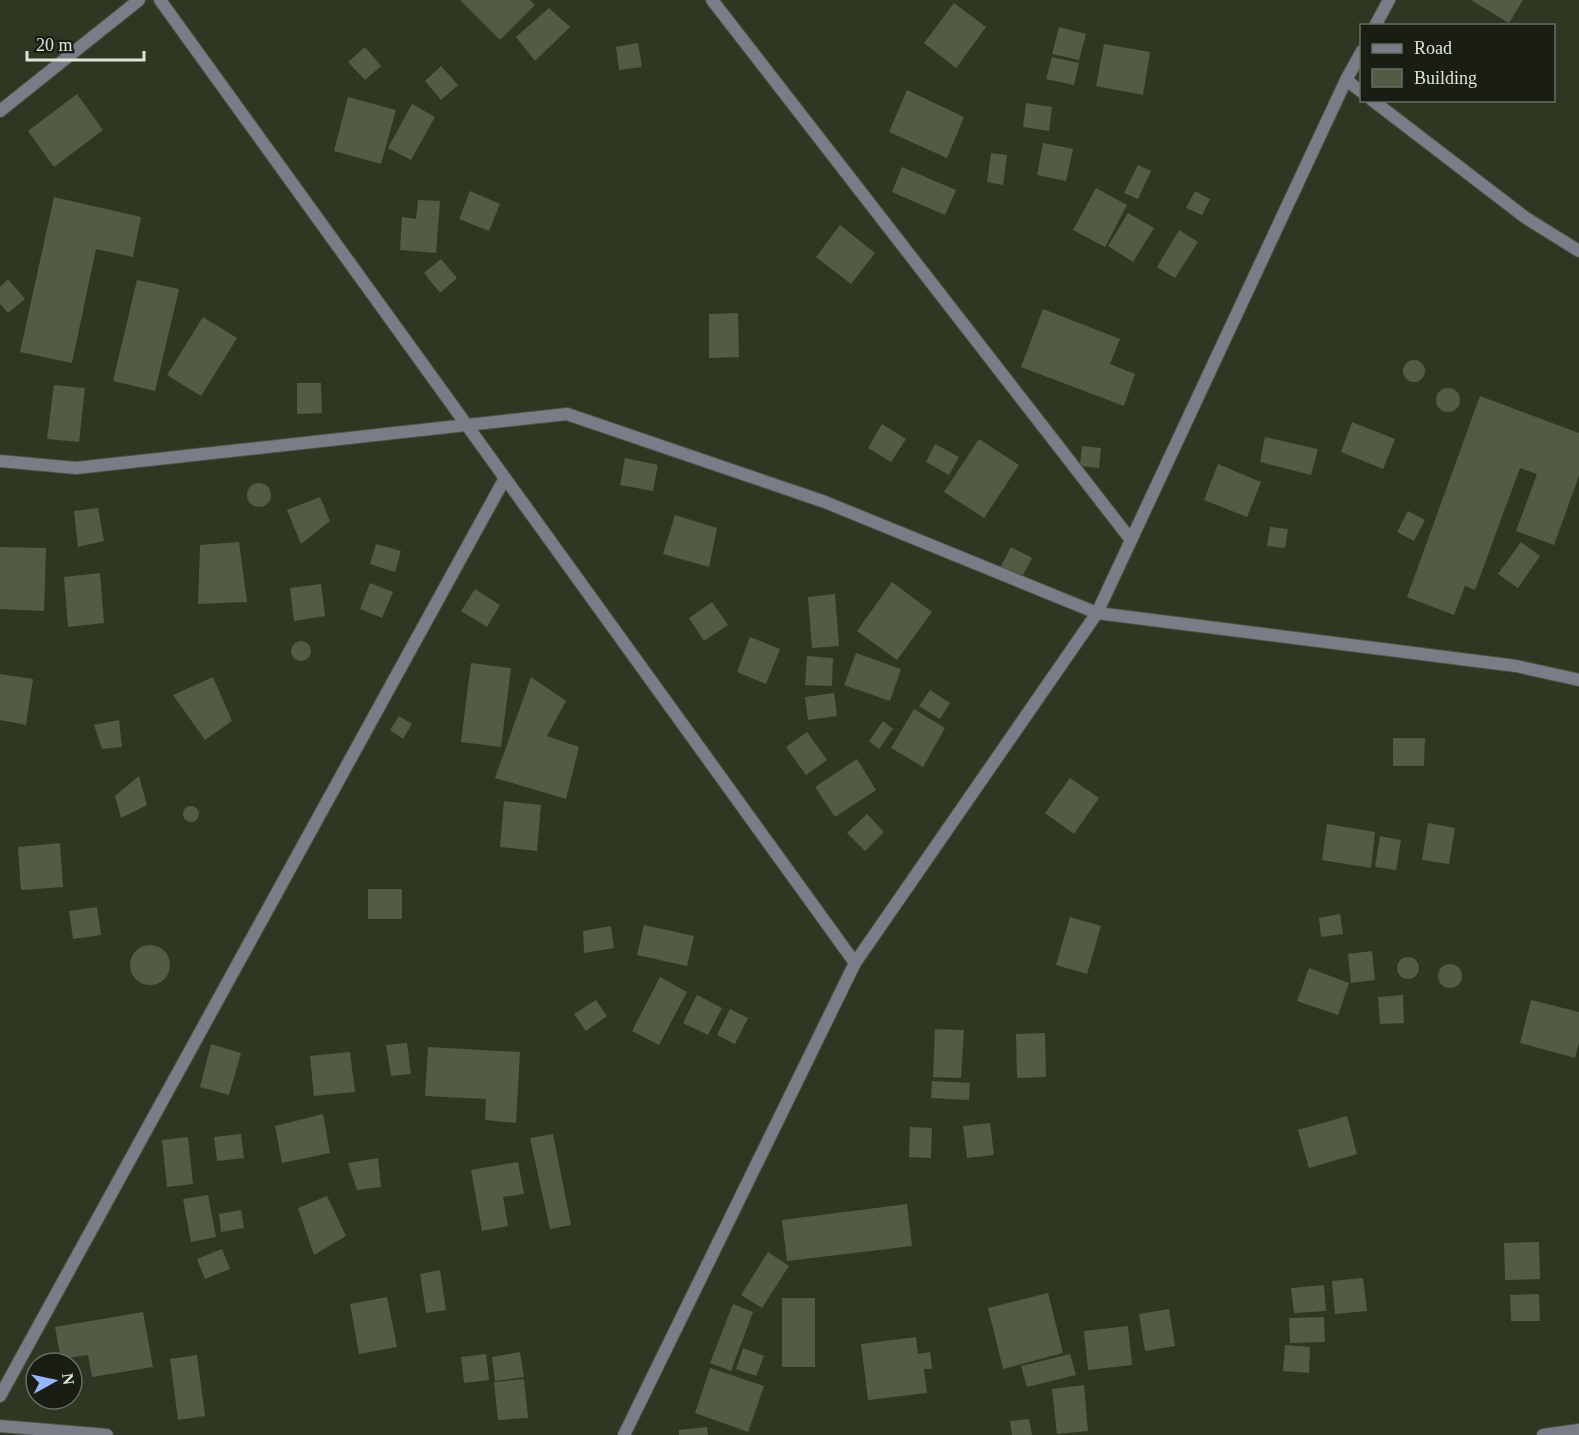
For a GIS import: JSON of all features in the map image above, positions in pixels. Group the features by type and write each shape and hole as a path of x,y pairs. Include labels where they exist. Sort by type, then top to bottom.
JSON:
{"street":[{"path":"0,111 139,0"},
{"path":"160,0 855,963"},
{"path":"712,0 1131,540"},
{"path":"1376,24 1389,0"},
{"path":"624,1435 855,963 1097,614 1346,80 1360,55"},
{"path":"1346,80 1360,90"},
{"path":"1375,102 1526,218 1579,251"},
{"path":"0,461 76,468 567,414 825,502 1097,614 1516,666 1579,680"},
{"path":"0,1396 505,478"},
{"path":"0,1426 107,1435"},
{"path":"1543,1435 1579,1430"}],"building":[{"path":"460,0 530,0 535,5 500,40"},
{"path":"1471,0 1523,0 1509,23"},
{"path":"954,3 986,27 956,68 924,43"},
{"path":"549,8 570,27 535,61 516,37"},
{"path":"1059,27 1086,34 1079,60 1052,54"},
{"path":"638,43 642,67 619,70 616,47"},
{"path":"1104,44 1150,52 1143,95 1096,86"},
{"path":"365,47 381,66 365,80 348,62"},
{"path":"1052,57 1079,63 1074,85 1046,79"},
{"path":"441,66 458,85 441,100 425,81"},
{"path":"907,90 964,117 947,158 889,132"},
{"path":"77,94 103,130 54,167 28,131"},
{"path":"348,97 396,110 381,164 334,151"},
{"path":"1026,103 1052,107 1049,131 1023,127"},
{"path":"412,104 435,117 411,160 388,148"},
{"path":"1043,143 1073,149 1066,181 1037,175"},
{"path":"991,153 1007,155 1003,185 987,182"},
{"path":"1138,165 1151,171 1138,199 1124,193"},
{"path":"902,167 956,190 945,215 892,192"},
{"path":"1096,188 1127,205 1105,247 1073,230"},
{"path":"470,191 500,204 489,231 459,219"},
{"path":"1195,191 1210,199 1202,215 1186,208"},
{"path":"54,197 141,217 133,257 96,249 72,363 20,352"},
{"path":"418,200 440,201 436,253 400,250 402,217 416,219"},
{"path":"1128,213 1154,228 1133,262 1108,246"},
{"path":"840,225 875,253 851,284 816,257"},
{"path":"1179,230 1198,242 1175,278 1157,267"},
{"path":"441,259 457,278 440,293 424,273"},
{"path":"8,279 25,299 8,313 0,304 0,287"},
{"path":"137,280 179,289 155,391 113,381"},
{"path":"1043,309 1120,339 1110,364 1135,374 1124,406 1021,367"},
{"path":"738,313 739,357 709,358 709,314"},
{"path":"203,317 237,338 201,396 167,375"},
{"path":"1414,360 1422,363 1425,371 1422,379 1414,382 1406,379 1403,371 1406,363"},
{"path":"297,383 321,383 322,413 297,414"},
{"path":"54,385 85,388 79,442 47,439"},
{"path":"1448,388 1457,391 1460,400 1457,409 1448,412 1439,409 1436,400 1439,391"},
{"path":"1480,396 1579,433 1579,476 1554,545 1516,531 1537,474 1520,468 1475,590 1465,586 1454,615 1407,597"},
{"path":"1352,422 1395,439 1383,469 1341,452"},
{"path":"882,424 906,439 891,462 868,448"},
{"path":"1265,437 1318,449 1311,475 1260,462"},
{"path":"979,439 1019,465 984,518 944,492"},
{"path":"935,444 959,457 949,475 926,462"},
{"path":"1082,446 1101,448 1099,468 1080,466"},
{"path":"625,458 658,465 653,491 620,485"},
{"path":"1218,464 1261,482 1247,517 1204,500"},
{"path":"259,483 268,486 271,495 268,504 259,507 250,504 247,495 250,486"},
{"path":"320,497 330,521 301,544 287,510"},
{"path":"98,508 104,541 78,547 74,511"},
{"path":"1408,511 1425,520 1414,541 1397,532"},
{"path":"675,515 717,528 709,567 663,554"},
{"path":"1270,527 1288,529 1285,548 1267,546"},
{"path":"239,542 247,602 198,604 200,545"},
{"path":"1521,542 1540,556 1518,588 1498,574"},
{"path":"376,544 401,551 395,572 370,564"},
{"path":"0,547 46,548 44,611 0,609"},
{"path":"1011,547 1032,558 1021,579 1000,568"},
{"path":"100,573 104,623 68,627 64,577"},
{"path":"892,582 932,612 897,660 857,631"},
{"path":"370,583 393,592 382,618 360,609"},
{"path":"321,584 325,616 294,621 290,588"},
{"path":"475,589 500,605 487,627 461,611"},
{"path":"835,594 839,646 812,648 808,597"},
{"path":"712,602 728,625 704,641 689,618"},
{"path":"750,637 780,649 766,684 737,672"},
{"path":"297,641 305,641 311,647 311,655 305,661 297,661 291,655 291,647"},
{"path":"856,653 901,669 890,701 844,685"},
{"path":"807,656 833,658 832,686 805,685"},
{"path":"471,663 511,668 501,747 461,742"},
{"path":"0,674 33,679 26,725 0,720"},
{"path":"213,677 232,721 205,740 173,695"},
{"path":"531,677 566,701 547,736 579,747 566,799 495,778"},
{"path":"930,690 950,703 940,719 919,706"},
{"path":"834,693 837,716 808,720 805,697"},
{"path":"914,709 945,728 923,767 891,748"},
{"path":"399,716 412,724 403,739 390,730"},
{"path":"119,720 122,747 102,749 94,725"},
{"path":"883,721 893,729 879,749 869,741"},
{"path":"807,732 827,760 806,775 786,747"},
{"path":"1393,738 1425,738 1424,766 1393,766"},
{"path":"857,759 876,790 835,817 815,787"},
{"path":"139,776 147,805 121,818 115,796"},
{"path":"1070,778 1099,798 1074,834 1045,813"},
{"path":"504,801 541,805 537,851 500,847"},
{"path":"188,806 194,806 199,814 197,820 188,822 183,817 183,811"},
{"path":"867,814 884,832 865,851 847,833"},
{"path":"1428,823 1455,828 1449,864 1422,860"},
{"path":"1327,824 1375,832 1371,868 1322,860"},
{"path":"1380,836 1401,840 1396,870 1375,867"},
{"path":"60,843 63,887 21,890 18,847"},
{"path":"368,889 402,889 402,919 368,919"},
{"path":"97,907 101,935 73,939 69,911"},
{"path":"1340,914 1343,934 1321,937 1319,918"},
{"path":"1070,917 1101,926 1087,974 1056,965"},
{"path":"644,925 694,936 687,966 637,955"},
{"path":"611,926 614,948 584,953 583,931"},
{"path":"150,945 164,951 170,965 164,979 150,985 136,979 130,965 136,951"},
{"path":"1372,951 1375,980 1351,983 1348,954"},
{"path":"1408,957 1416,960 1419,968 1416,976 1408,979 1400,976 1397,968 1400,960"},
{"path":"1450,964 1455,965 1461,971 1461,981 1455,987 1450,988 1445,987 1439,981 1438,976 1439,971 1445,965"},
{"path":"1309,968 1349,983 1338,1015 1297,1001"},
{"path":"660,977 687,992 659,1045 632,1031"},
{"path":"697,995 722,1008 708,1035 683,1023"},
{"path":"1403,995 1404,1023 1380,1024 1378,997"},
{"path":"596,1000 607,1016 586,1031 574,1014"},
{"path":"1531,1000 1579,1012 1579,1043 1575,1058 1520,1043"},
{"path":"730,1009 748,1018 735,1044 717,1035"},
{"path":"935,1029 964,1030 961,1078 933,1077"},
{"path":"1045,1033 1046,1077 1017,1078 1016,1034"},
{"path":"407,1043 411,1074 391,1076 386,1045"},
{"path":"211,1044 241,1053 229,1095 200,1087"},
{"path":"428,1047 520,1052 516,1123 485,1120 486,1099 425,1096"},
{"path":"350,1052 355,1092 314,1096 310,1056"},
{"path":"932,1081 970,1083 969,1100 931,1098"},
{"path":"323,1114 330,1153 282,1163 275,1126"},
{"path":"1347,1116 1357,1154 1309,1168 1298,1130"},
{"path":"990,1123 994,1155 967,1158 963,1126"},
{"path":"910,1127 932,1128 931,1158 909,1157"},
{"path":"241,1134 244,1158 217,1161 214,1137"},
{"path":"553,1134 571,1225 550,1229 530,1138"},
{"path":"188,1137 193,1184 167,1187 162,1140"},
{"path":"378,1158 381,1187 357,1190 348,1163"},
{"path":"518,1162 524,1194 503,1197 508,1226 482,1231 471,1170"},
{"path":"208,1195 216,1237 191,1242 183,1199"},
{"path":"327,1196 346,1236 314,1255 298,1208"},
{"path":"907,1204 912,1246 787,1261 782,1220"},
{"path":"241,1210 244,1228 221,1232 219,1214"},
{"path":"1539,1242 1540,1279 1505,1280 1504,1243"},
{"path":"222,1249 230,1269 205,1279 197,1259"},
{"path":"768,1252 789,1266 762,1308 741,1295"},
{"path":"440,1270 446,1310 426,1313 420,1274"},
{"path":"1363,1278 1367,1311 1335,1314 1332,1281"},
{"path":"1324,1285 1326,1311 1294,1313 1291,1288"},
{"path":"1048,1293 1063,1353 1003,1369 988,1308"},
{"path":"1539,1294 1540,1321 1511,1321 1510,1295"},
{"path":"387,1297 397,1347 359,1354 350,1304"},
{"path":"782,1298 815,1298 815,1367 782,1367"},
{"path":"733,1304 753,1312 731,1371 710,1363"},
{"path":"1169,1309 1175,1346 1145,1351 1139,1314"},
{"path":"143,1312 153,1367 92,1377 88,1355 84,1356 84,1351 60,1351 55,1327"},
{"path":"1324,1317 1325,1342 1290,1343 1289,1318"},
{"path":"1128,1326 1132,1365 1088,1370 1084,1331"},
{"path":"916,1337 918,1354 930,1352 932,1369 924,1369 927,1393 868,1400 861,1344"},
{"path":"1285,1345 1310,1347 1309,1373 1283,1371"},
{"path":"743,1348 764,1356 756,1376 736,1369"},
{"path":"520,1352 524,1377 495,1381 492,1357"},
{"path":"486,1354 489,1380 464,1383 461,1357"},
{"path":"1070,1354 1076,1375 1027,1387 1021,1366"},
{"path":"197,1355 205,1416 178,1420 170,1359"},
{"path":"710,1368 764,1386 748,1432 695,1413"},
{"path":"524,1379 528,1418 498,1420 494,1382"},
{"path":"1084,1385 1088,1431 1057,1434 1052,1389"},
{"path":"1029,1419 1032,1435 1012,1435 1010,1421"},
{"path":"707,1427 708,1435 679,1435 679,1430"}]}
